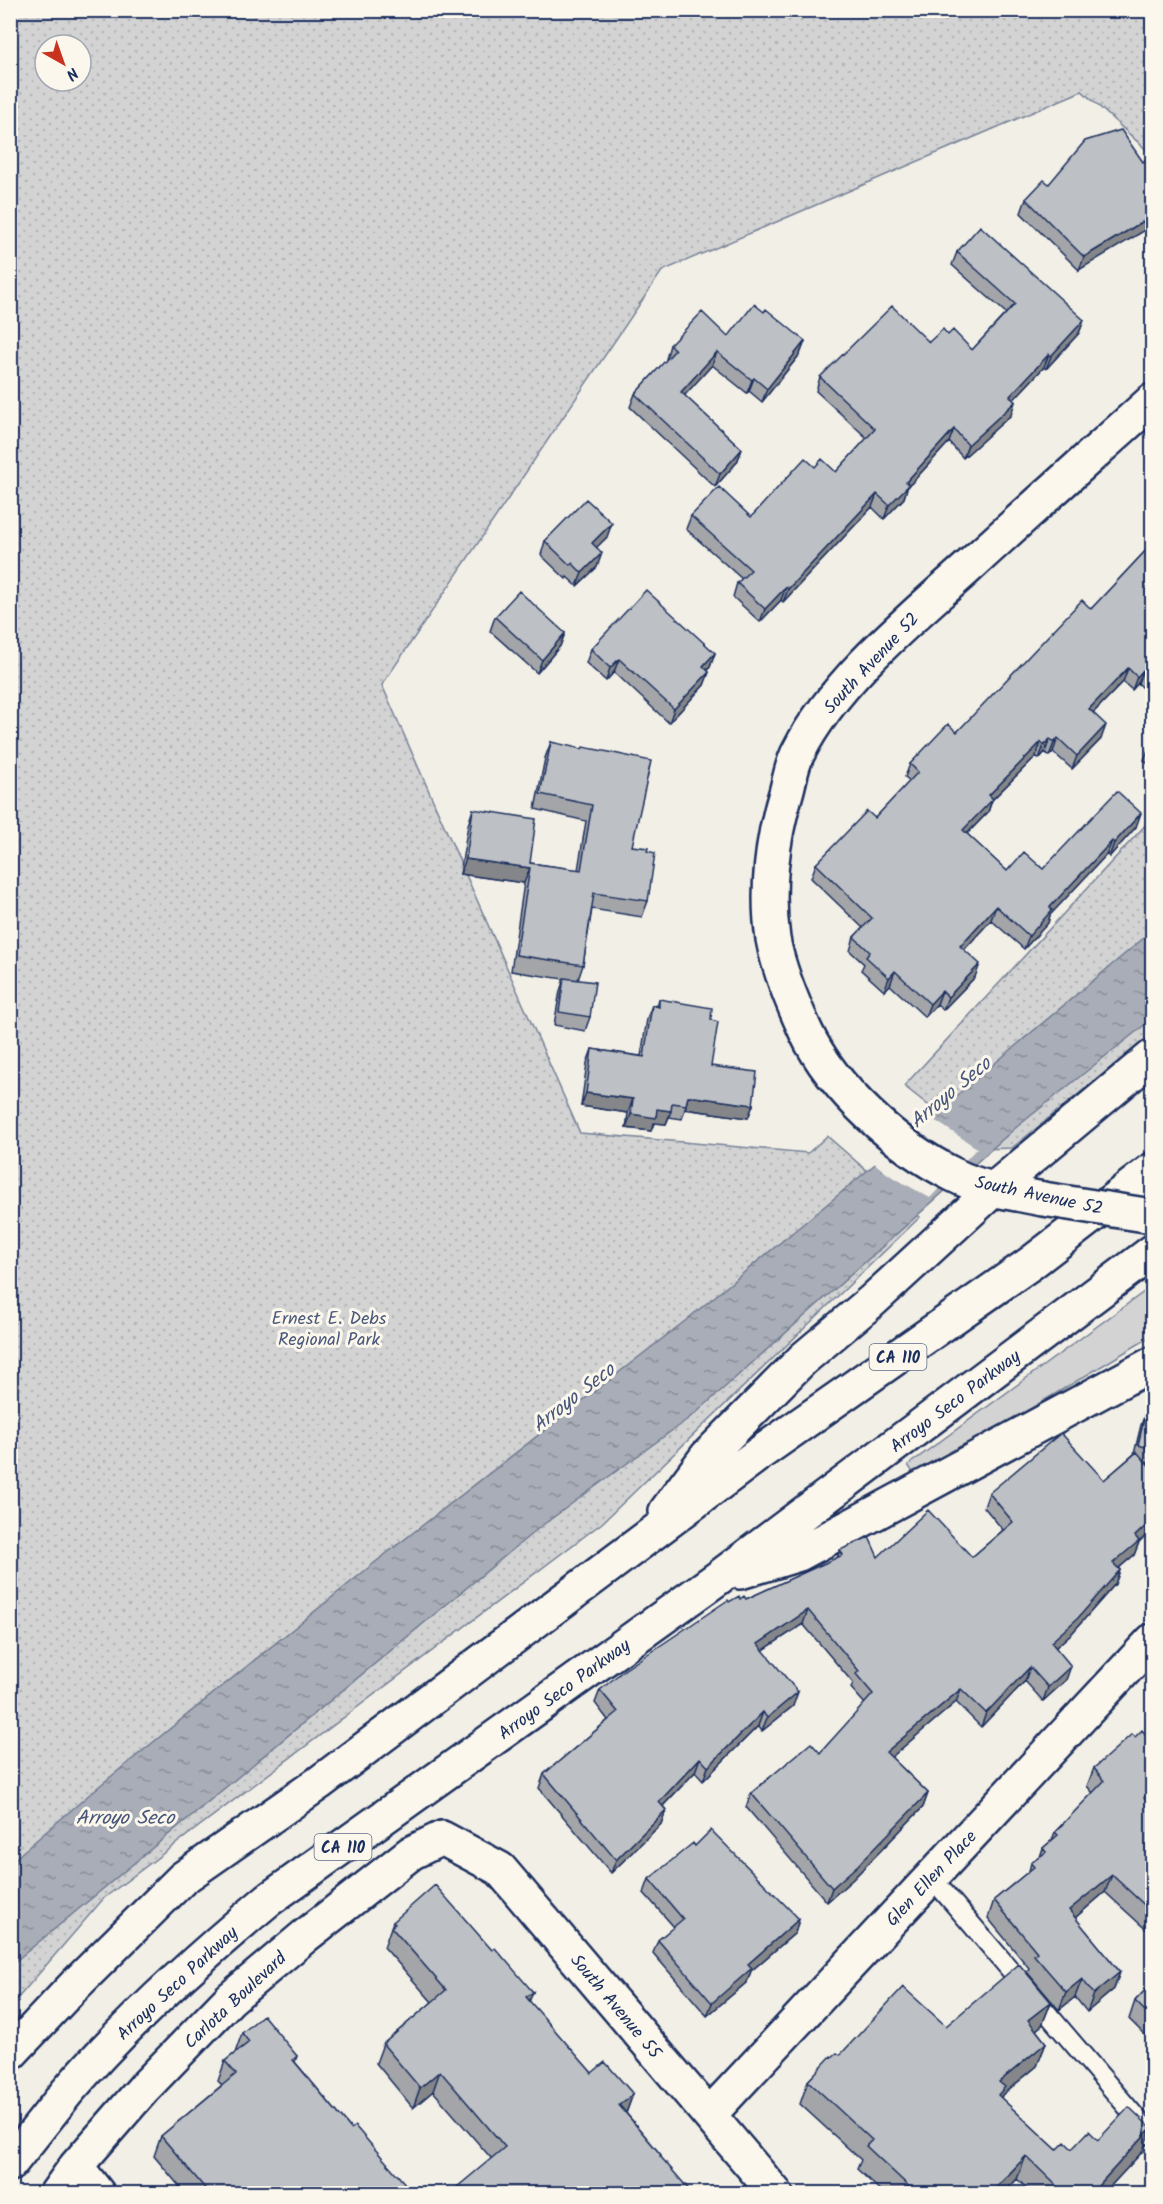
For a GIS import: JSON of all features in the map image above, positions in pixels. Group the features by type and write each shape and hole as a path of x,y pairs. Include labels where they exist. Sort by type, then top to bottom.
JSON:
{"main road":[{"name":"South Avenue 52","path":"1152,401 933,598 829,703 798,752 779,813 770,874 773,940 793,1005 815,1051 861,1106 881,1126 954,1175 994,1189 1152,1216"},
{"path":"642,1542 707,1456 795,1367 994,1189 1152,1057"},
{"name":"CA 110","path":"10,2054 75,1985 183,1878 319,1782 760,1453 1031,1263 1152,1170"},
{"name":"Arroyo Seco Parkway","path":"10,2164 68,2092 129,2026 209,1950 268,1900 718,1578 1152,1252"},
{"path":"718,1578 799,1554 1152,1364"},
{"name":"Glen Ellen Place","path":"709,2115 931,1877 1149,1651"},
{"name":"South Avenue 55","path":"442,1838 500,1869 776,2193"},
{"name":"Carlota Boulevard","path":"56,2193 76,2166 144,2088 230,1999 411,1852 442,1838"},
{"path":"76,2166 98,2193"}],"lane":[{"path":"931,1877 1152,2136"}],"green space":[{"name":"Ernest E. Debs Regional Park","path":"11,11 1152,11 1152,155 1082,91 662,271 382,685 580,1133 808,1153 827,1136 920,1217 602,1523 104,1898 11,2006"},
{"path":"1152,818 1152,1034 1012,1148 984,1149 904,1086"},
{"path":"1152,1286 1152,1336 916,1477 908,1465"}],"water":[{"name":"Arroyo Seco","path":"1152,931 1152,1019 1013,1130 696,1413 540,1527 11,1965 11,1862 98,1787 378,1560 685,1321"}],"pier":[{"path":"928,1116 977,1148 930,1198 889,1175 873,1162"}],"building":[{"path":"1121,130 1152,172 1152,216 1084,257 1026,199 1044,180 1049,184 1085,141"},
{"path":"980,226 1084,320 1010,396 1015,402 968,445 954,429 906,482 909,485 889,505 877,494 788,589 786,587 765,609 737,583 751,570 691,516 719,487 751,517 805,458 815,467 822,459 836,472 875,429 820,377 892,306 929,342 943,329 948,335 953,330 972,350 1015,304 957,252"},
{"path":"754,304 764,312 766,309 805,341 767,389 717,352 681,392 742,449 720,474 635,394 675,350 670,345 702,312 728,337"},
{"path":"586,499 612,523 592,543 602,553 582,573 545,541"},
{"path":"1152,544 1152,679 1143,670 1137,677 1128,668 1089,709 1106,725 1077,756 1058,738 1054,743 1050,739 1044,745 1041,742 989,795 993,799 963,830 1007,871 1024,852 1043,869 1117,791 1141,813 1050,907 1052,910 1029,936 996,906 960,946 980,964 948,997 942,991 930,1004 895,971 889,978 866,957 870,952 854,937 872,918 816,864 867,811 875,818 918,772 910,764 948,724 957,732 1082,600 1091,609"},
{"path":"646,590 715,653 703,666 709,672 674,709 619,659 610,668 591,649"},
{"path":"519,591 565,633 542,660 495,617"},
{"path":"551,742 651,761 632,846 648,848 647,851 655,853 648,901 594,893 583,965 516,955 530,868 466,859 473,809 536,819 530,863 581,870 592,805 540,794"},
{"path":"564,978 595,982 590,1017 559,1012"},
{"path":"659,999 712,1008 711,1020 718,1022 711,1066 757,1072 753,1105 688,1096 686,1105 672,1103 671,1111 657,1109 656,1118 631,1114 633,1099 586,1093 592,1049 644,1057 652,1005 659,1007"},
{"path":"1146,1411 1152,1412 1152,1449 1138,1445"},
{"path":"1061,1433 1104,1480 1137,1452 1152,1469 1152,1520 1135,1536 1139,1541 1113,1563 1120,1570 1078,1618 1051,1642 1071,1666 1048,1687 1030,1667 986,1713 961,1689 886,1752 928,1793 858,1865 832,1888 751,1793 811,1743 820,1753 873,1694 856,1674 859,1671 808,1610 758,1644 798,1692 767,1718 763,1712 708,1767 700,1758 659,1802 666,1810 616,1860 544,1774 618,1712 600,1690 624,1670 728,1600 729,1602 739,1596 740,1599 744,1596 746,1599 843,1555 840,1550 869,1537 878,1557 928,1510 972,1557 1013,1522 989,1493"},
{"path":"1142,1730 1152,1742 1152,1790 1144,1798 1152,1806 1152,1912 1112,1875 1069,1910 1120,1972 1094,1994 1082,1979 1066,1992 1034,1955 1037,1952 994,1900 1034,1867 1031,1863 1046,1852 1043,1848 1058,1835 1055,1832 1104,1781 1094,1768 1132,1734 1135,1737"},
{"path":"711,1830 799,1919 748,1964 752,1968 712,2003 658,1940 683,1919 649,1879 693,1843 695,1846"},
{"path":"435,1885 492,1950 495,1948 533,1992 526,1997 592,2073 605,2062 633,2094 619,2105 692,2193 450,2193 505,2147 440,2071 420,2088 383,2044 446,1990 391,1927 395,1924 393,1922"},
{"path":"1019,1964 1051,2002 1028,2020 1046,2043 999,2082 1005,2087 998,2095 1057,2150 1065,2142 1072,2149 1089,2131 1098,2140 1129,2107 1151,2128 1097,2187 1104,2193 1064,2193 1026,2156 991,2193 916,2193 866,2146 872,2140 808,2081 831,2056 837,2053 840,2055 903,1987 946,2026"},
{"path":"1152,1983 1152,2018 1135,2001"},
{"path":"263,2015 297,2056 293,2060 351,2129 355,2126 413,2193 209,2193 161,2136 236,2074 225,2061 249,2042 242,2033"}]}
